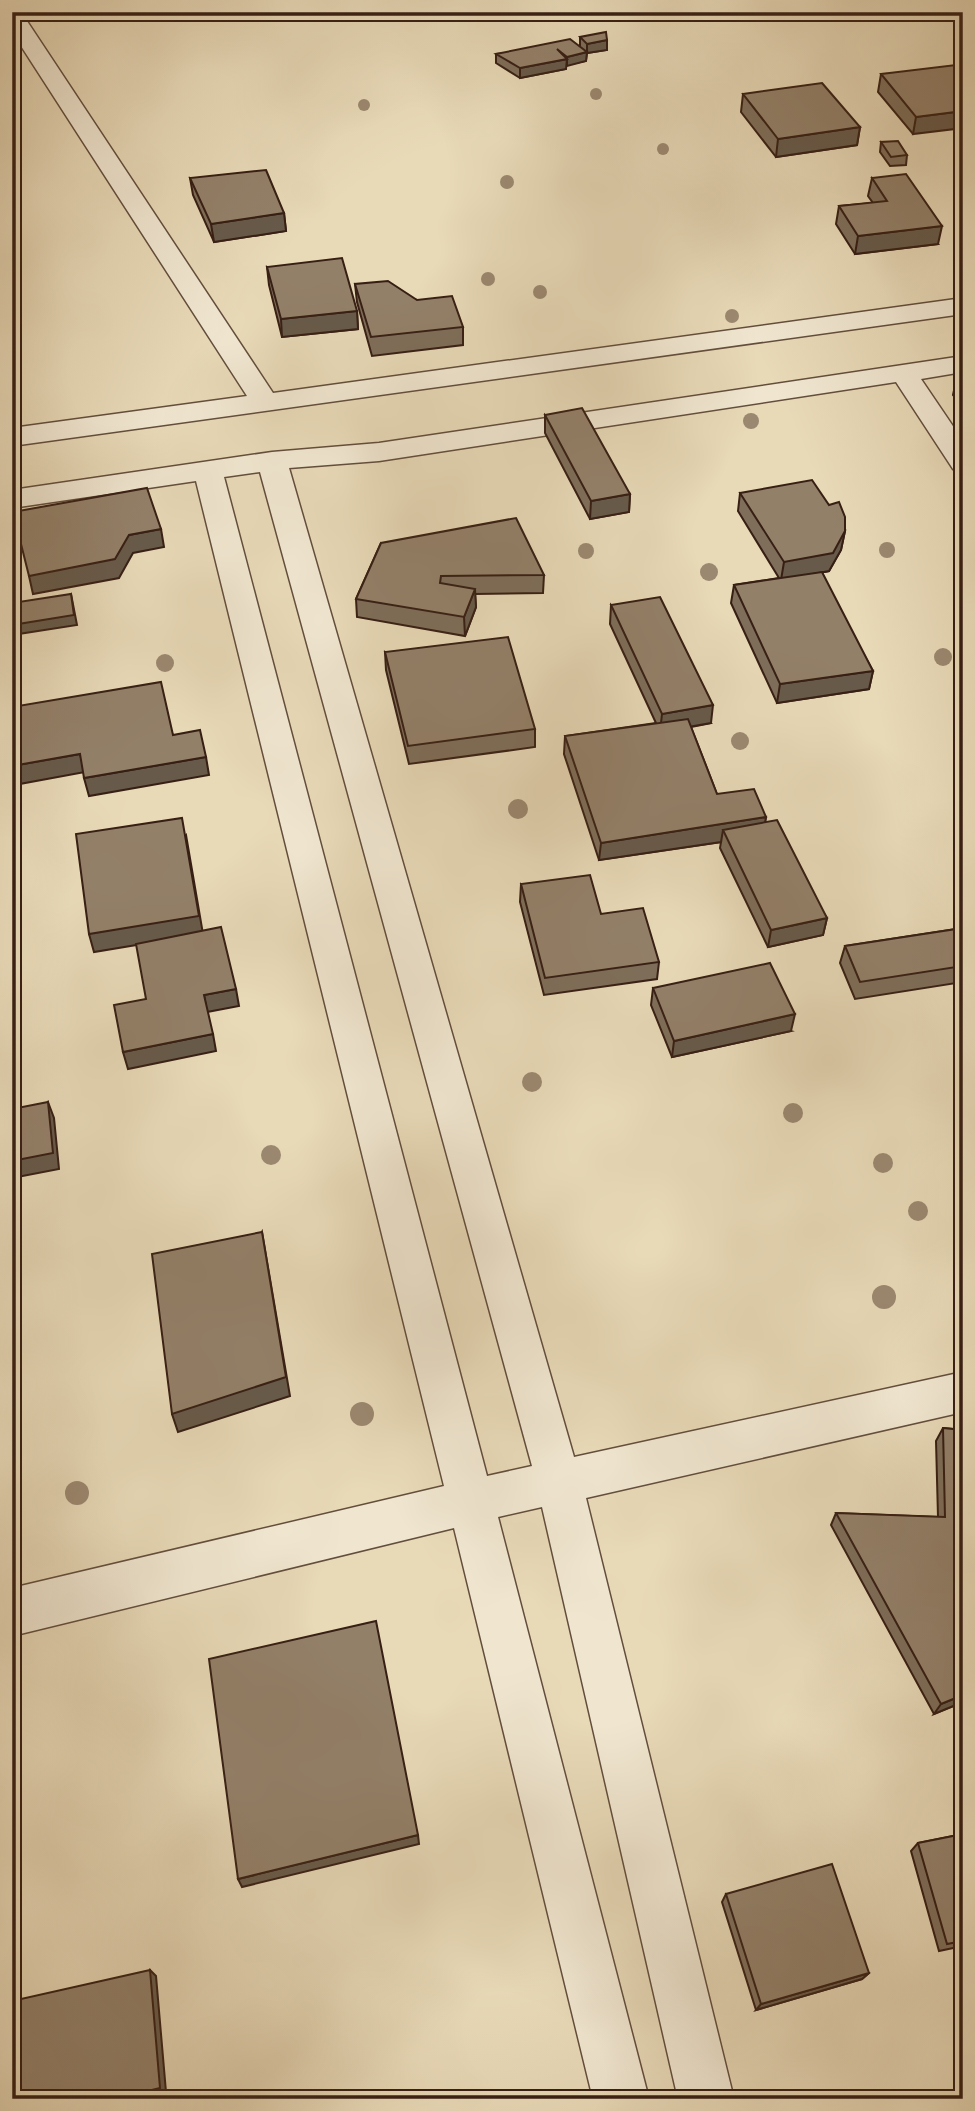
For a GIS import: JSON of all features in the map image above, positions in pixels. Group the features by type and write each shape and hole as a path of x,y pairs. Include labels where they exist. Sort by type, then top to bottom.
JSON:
{"street":[{"path":"12,15 264,401"},
{"path":"12,437 963,306"},
{"path":"12,499 272,461 379,452 963,364"},
{"path":"904,373 963,463"},
{"path":"272,461 559,1482 706,2099"},
{"path":"208,471 351,1021 469,1502 621,2099"},
{"path":"12,1612 469,1502 963,1392"}],"building":[{"path":"606,32 607,40 587,44 580,37"},
{"path":"570,39 587,52 567,57 557,49 567,59 520,68 496,54"},
{"path":"956,65 963,72 963,111 916,117 881,74"},
{"path":"822,83 860,127 778,139 743,94"},
{"path":"898,141 907,155 891,157 881,142"},
{"path":"266,170 284,213 211,224 190,178"},
{"path":"906,174 942,226 858,236 839,206 887,201 872,178"},
{"path":"342,258 357,311 281,319 267,267"},
{"path":"388,281 417,300 452,296 463,327 371,337 355,284"},
{"path":"582,408 630,494 591,501 545,415"},
{"path":"812,480 829,505 839,502 845,517 845,531 833,553 784,562 740,493"},
{"path":"147,488 161,529 129,535 115,559 29,576 13,512"},
{"path":"516,518 544,575 441,576 440,583 475,589 464,617 356,599 381,543"},
{"path":"822,572 873,671 780,684 734,585"},
{"path":"71,594 74,615 12,625 12,603"},
{"path":"660,597 713,705 662,714 611,605"},
{"path":"508,637 535,729 408,746 385,652"},
{"path":"161,682 173,735 200,730 206,757 84,778 80,754 12,766 12,707"},
{"path":"688,719 717,794 754,789 766,817 601,843 565,736"},
{"path":"182,818 199,916 89,934 76,834"},
{"path":"777,820 827,918 771,930 723,830"},
{"path":"590,875 601,914 643,908 659,962 545,978 521,884"},
{"path":"221,927 236,989 204,995 213,1034 123,1052 114,1005 146,999 136,944"},
{"path":"963,928 963,966 860,982 845,946"},
{"path":"770,963 795,1014 674,1041 653,988"},
{"path":"48,1102 53,1153 12,1161 12,1109"},
{"path":"262,1232 286,1377 172,1414 152,1254"},
{"path":"943,1428 963,1430 963,1695 941,1704 836,1513 945,1517"},
{"path":"376,1621 418,1835 238,1879 209,1659"},
{"path":"963,1834 963,1941 947,1944 918,1843"},
{"path":"832,1864 869,1973 761,2004 726,1894"},
{"path":"150,1970 160,2088 115,2099 12,2099 12,2001"}]}
